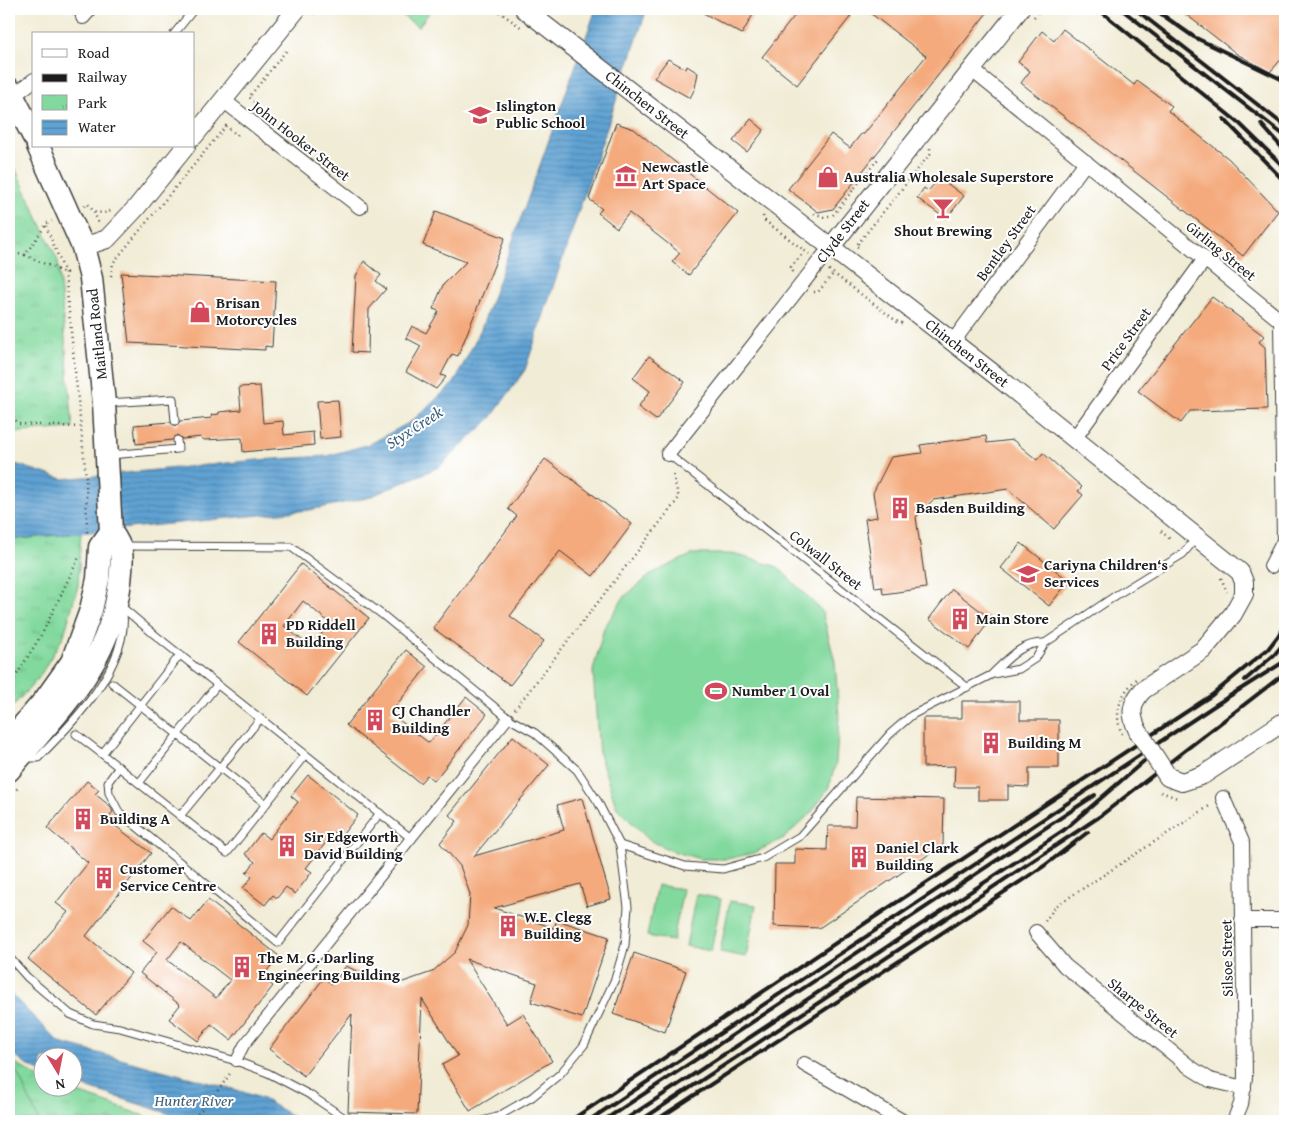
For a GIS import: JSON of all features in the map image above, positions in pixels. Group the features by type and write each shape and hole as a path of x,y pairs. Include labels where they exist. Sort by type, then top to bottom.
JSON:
{"main road":[{"path":"11,92 32,134"},
{"name":"Maitland Road","path":"13,757 67,704 87,675 99,652 120,602 93,290 83,248 39,148"},
{"name":"Maitland Road","path":"13,757 16,728 58,684 78,649 95,592 100,547 116,539"}],"street":[{"path":"195,135 297,9"},
{"name":"Chinchen Street","path":"524,9 1074,439 1240,572 1244,582 1244,594 1233,614 1203,650 1142,681 1132,707 1133,721 1138,731 1168,777 1182,782 1203,775 1285,722"},
{"name":"Clyde Street","path":"668,454 1020,9"},
{"name":"Girling Street","path":"971,69 1281,320 1284,541 1271,566"},
{"path":"11,92 32,81"},
{"name":"John Hooker Street","path":"223,100 360,207"},
{"path":"83,248 107,239 136,208 184,148"},
{"name":"Bentley Street","path":"952,344 1086,162"},
{"name":"Price Street","path":"1074,439 1205,259"},
{"path":"236,1061 244,1045 508,718"},
{"name":"Silsoe Street","path":"1223,798 1234,819 1242,842 1244,1088 1234,1121"},
{"path":"1242,920 1285,920"},
{"name":"Sharpe Street","path":"1036,932 1066,966 1191,1068 1210,1080 1244,1088"},
{"path":"804,1064 902,1121"}],"lane":[{"path":"176,32 194,9"},
{"path":"104,403 173,399 175,422"},
{"path":"108,465 178,449 177,440"},
{"name":"Colwall Street","path":"668,454 967,687"},
{"path":"620,845 685,866 723,869 764,858 800,836 897,728 912,716 993,674 1019,669 1036,658 1045,643 1118,594 1184,554 1197,536"},
{"path":"116,539 291,547 384,616 508,718 535,733 577,770 598,802 620,845 628,908 625,945 615,979 601,1013 584,1045 560,1074 532,1097 497,1117 482,1121"},
{"path":"120,602 180,656 412,839"},
{"path":"993,674 1011,656 1032,642 1045,643"},
{"path":"102,754 180,656"},
{"path":"112,683 266,804"},
{"path":"139,783 217,685"},
{"path":"180,816 260,719"},
{"path":"76,734 227,853 306,755"},
{"path":"119,768 108,782 109,793 119,812 278,943 380,813"},
{"path":"9,957 27,978 70,1014 93,1024 120,1028 236,1061 268,1073 310,1095 349,1121"}],"path":[{"path":"495,9 521,29"},
{"path":"260,106 249,97 289,46"},
{"path":"112,258 113,263 226,126 237,135"},
{"path":"862,251 856,246 930,154"},
{"path":"807,207 824,217 833,214 878,159"},
{"path":"85,206 88,204 96,218"},
{"path":"94,212 107,212"},
{"path":"764,220 805,251 791,267"},
{"path":"25,256 46,226 64,273 75,359 79,427 86,477 88,540"},
{"path":"9,253 25,256 64,273"},
{"path":"818,292 833,274 899,323"},
{"path":"9,413 19,424 79,427"},
{"path":"508,718 679,498 668,454"},
{"path":"9,687 43,632 84,547"},
{"path":"1214,573 1223,581 1227,595"},
{"path":"1036,932 1056,906 1223,798"},
{"path":"191,1121 221,1088 236,1061"}],"green space":[{"path":"394,9 432,9 418,27"},
{"path":"9,155 58,261 73,428 9,433"},
{"path":"81,532 78,586 64,635 38,679 9,710 9,540"},
{"name":"Number 1 Oval","path":"693,554 734,554 778,567 822,611 835,662 839,716 836,763 828,789 811,813 784,838 754,853 727,859 700,859 672,851 649,840 617,808 599,754 593,671 604,628 624,597 653,573"},
{"path":"657,885 683,889 673,941 647,936"},
{"path":"696,894 721,899 711,951 686,946"},
{"path":"730,901 756,905 746,957 720,952"},
{"path":"9,1059 32,1074 32,1098 82,1098 82,1094 159,1121 9,1121"},
{"path":"9,1068 18,1074 39,1121 9,1121"}],"water":[{"name":"Styx Creek","path":"596,9 647,9 525,370 491,418 439,467 367,498 310,510 9,540 9,462 63,479 258,460 327,456 370,444 412,421 454,383 481,329"},
{"name":"Hunter River","path":"9,992 60,1043 79,1048 32,1048 32,1067 9,1051"},
{"name":"Hunter River","path":"82,1049 237,1090 263,1099 301,1121 192,1121 82,1086"}],"building":[{"path":"696,9 756,9 742,34"},
{"path":"800,9 841,9 851,16 797,85 762,57"},
{"path":"865,9 990,9 833,209 818,212 788,189 831,134 850,148 861,134 864,134 926,56"},
{"path":"1179,9 1285,9 1285,55 1270,72 1237,54"},
{"path":"1063,29 1134,85 1137,81 1172,106 1168,111 1229,159 1278,211 1243,256 1021,83 1030,71 1018,62 1042,31 1054,41"},
{"path":"668,59 686,69 687,66 698,73 695,88 690,98 654,78"},
{"path":"751,119 764,130 747,152 733,141"},
{"path":"616,123 634,129 738,213 689,275 672,262 680,253 629,213 617,228 598,213 602,209 589,199"},
{"name":"Shout Brewing","path":"940,178 964,196 946,219 917,198 924,188 928,191"},
{"path":"436,211 505,238 458,356 452,354 441,375 446,377 436,389 406,372 421,346 406,338 412,326 426,333 439,311 433,309 443,285 466,262 423,245"},
{"path":"364,261 381,275 376,281 386,289 369,309 368,353 352,352 356,276"},
{"name":"Brisan Motorcycles","path":"121,273 276,281 272,347 265,346 265,350 129,343"},
{"path":"1212,297 1264,336 1259,342 1265,347 1267,409 1190,411 1181,423 1138,391"},
{"path":"649,356 685,382 656,420 638,407 650,391 633,378"},
{"path":"260,386 263,423 283,421 284,435 313,432 314,445 243,452 242,438 204,440 201,437 182,439 177,435 172,440 136,444 134,425 170,422 176,426 180,421 212,418 211,415 219,414 219,412 241,410 239,387"},
{"path":"338,400 341,437 320,439 317,401"},
{"name":"Basden Building","path":"986,436 987,443 1013,440 1037,460 1043,453 1082,487 1078,491 1083,495 1054,529 1008,489 933,500 916,517 926,588 883,594 882,587 875,588 865,519 877,517 873,493 891,457 922,453 920,445"},
{"path":"545,459 632,524 593,576 560,551 510,616 544,641 510,685 433,628 517,516 508,509"},
{"path":"1021,543 1069,581 1049,606 1001,568"},
{"name":"PD Riddell Building","path":"301,564 369,618 307,696 239,642","holes":["303,601 330,623 311,647 284,626"]},
{"name":"Main Store","path":"952,589 991,619 969,649 929,619"},
{"name":"CJ Chandler Building","path":"406,650 427,667 390,713 429,743 466,697 487,714 434,781 427,775 420,783 346,725"},
{"name":"Building M","path":"962,701 1020,701 1020,720 1059,720 1059,768 1029,768 1029,787 1008,786 1008,800 978,800 978,787 954,787 955,766 923,767 923,718 962,718"},
{"name":"W.E. Clegg Building","path":"513,736 549,765 474,856 564,830 557,805 582,798 611,899 587,906 580,884 494,908 554,928 557,920 609,937 582,1018 531,1002 537,983 466,959 507,1024 523,1014 552,1061 470,1111 442,1065 458,1056 422,999 417,1114 348,1112 352,1014 304,1076 269,1049 324,978 332,984 346,966 373,979 403,982 432,972 455,952 468,925 470,894 460,866 440,843 457,821 449,815"},
{"name":"Sir Edgeworth David Building","path":"308,775 358,815 342,835 335,831 306,868 312,872 295,894 286,887 277,898 273,895 265,905 243,888 252,877 246,873 255,862 245,854 261,833 269,839 298,802 291,796"},
{"path":"87,781 99,790 95,794 110,806 113,812 109,816 115,822 113,824 151,853 86,936 131,973 96,1015 28,959 68,912 56,903 88,863 47,828"},
{"name":"Daniel Clark Building","path":"856,797 944,799 943,845 819,928 774,926 775,864 795,864 795,849 827,850 828,826 855,826"},
{"name":"The M. G. Darling Engineering Building","path":"208,900 279,956 262,977 273,986 231,1040 211,1024 198,1041 169,1019 180,1005 140,973 157,952 143,941 171,906 191,921","holes":["181,942 230,980 216,998 167,960"]},
{"path":"634,953 686,971 665,1032 613,1014"}],"railway":[{"path":"1098,9 1240,124 1285,168"},
{"path":"1121,9 1285,136"},
{"path":"1135,9 1285,126"},
{"path":"1154,9 1194,37 1285,81"},
{"path":"1224,119 1285,182"},
{"path":"1261,124 1285,151"},
{"path":"570,1121 873,918 1212,695 1268,649 1285,627"},
{"path":"1245,680 1274,655 1285,642"},
{"path":"588,1121 1217,704 1285,661"},
{"path":"640,1121 1099,817 1285,673"},
{"path":"623,1121 1064,830 1144,761"},
{"path":"603,1121 1095,795"},
{"path":"655,1121 1044,866 1088,832"}],"place":[{"name":"Islington Public School","path":"480,115"},
{"name":"Newcastle Art Space","path":"626,176"},
{"name":"Australia Wholesale Superstore","path":"828,177"},
{"name":"Shout Brewing","path":"943,208"},
{"name":"Brisan Motorcycles","path":"200,312"},
{"name":"Basden Building","path":"900,508"},
{"name":"Cariyna Children‘s Services","path":"1028,574"},
{"name":"Main Store","path":"960,619"},
{"name":"PD Riddell Building","path":"269,634"},
{"name":"Number 1 Oval","path":"716,691"},
{"name":"CJ Chandler Building","path":"375,720"},
{"name":"Building M","path":"991,743"},
{"name":"Building A","path":"83,819"},
{"name":"Sir Edgeworth David Building","path":"287,846"},
{"name":"Daniel Clark Building","path":"859,857"},
{"name":"Customer Service Centre","path":"104,878"},
{"name":"W.E. Clegg Building","path":"508,926"},
{"name":"The M. G. Darling Engineering Building","path":"242,967"}]}
